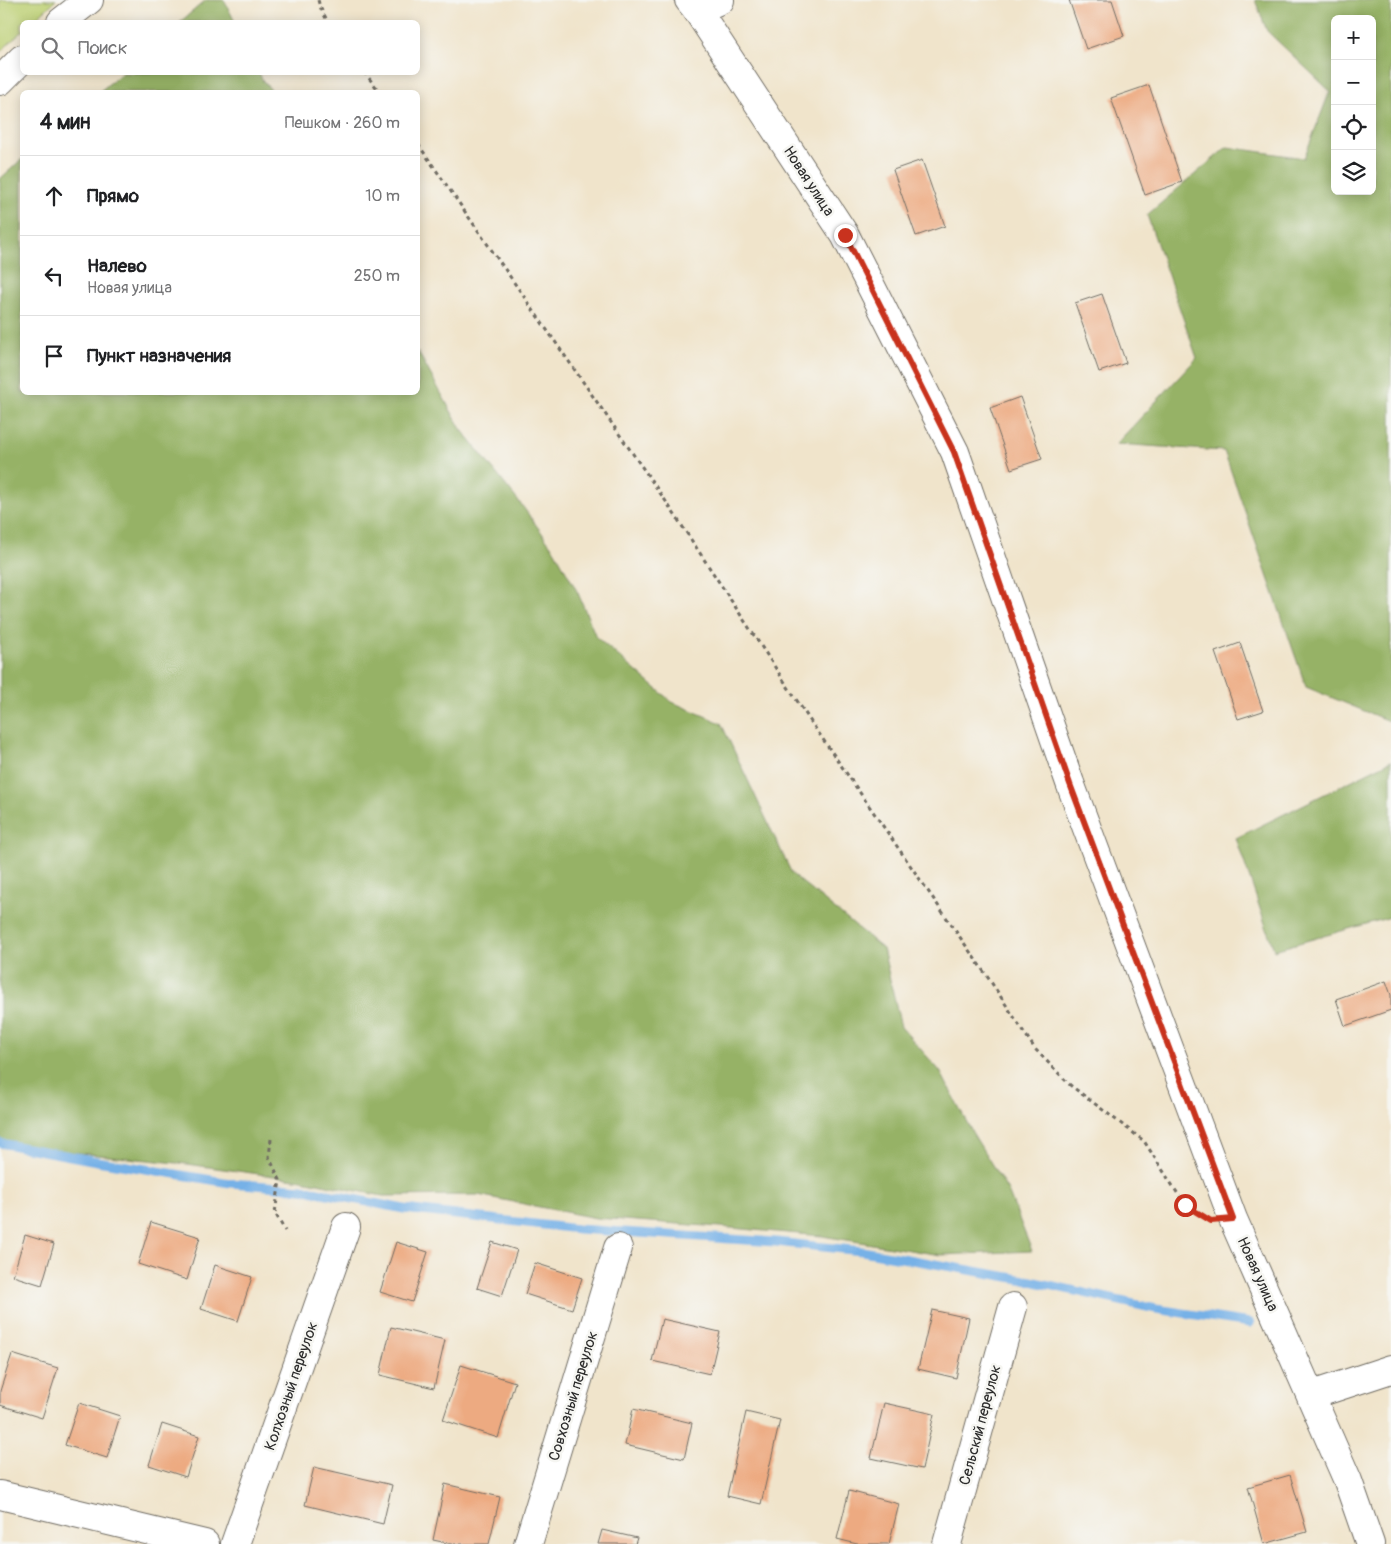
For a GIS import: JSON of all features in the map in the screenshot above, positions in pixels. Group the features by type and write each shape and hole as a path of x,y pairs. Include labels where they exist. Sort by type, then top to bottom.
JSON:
{"street":[{"path":"64,20 89,0"},
{"name":"Новая улица","path":"702,3 845,235 954,452 1070,784 1233,1219 1348,1480 1370,1544"},
{"path":"0,81 20,61"},
{"name":"Колхозный переулок","path":"235,1544 346,1227"},
{"name":"Совхозный переулок","path":"528,1544 618,1248"},
{"name":"Сельский переулок","path":"947,1544 1013,1306"},
{"path":"1312,1395 1391,1369"},
{"path":"0,1495 191,1542"}],"path":[{"path":"318,0 327,20"},
{"path":"366,75 378,90"},
{"path":"420,147 667,503 811,722 1035,1049 1070,1085 1144,1141 1185,1205 1211,1221 1233,1219"},
{"path":"271,1139 269,1157 280,1180 275,1213 285,1231"}],"green space":[{"path":"0,0 56,0 34,20 20,20 20,33 0,52"},
{"path":"206,0 224,0 234,20 182,20"},
{"path":"1255,0 1391,0 1391,722 1306,687 1224,451 1116,444 1197,358 1147,215 1227,147 1304,158 1330,91 1267,31"},
{"path":"120,75 260,75 271,90 101,90"},
{"path":"20,161 20,395 420,395 420,356 461,429 523,507 555,551 578,593 596,637 672,702 721,723 792,874 883,949 901,1027 940,1071 972,1132 1008,1191 1032,1251 941,1255 822,1236 596,1218 478,1195 383,1196 302,1180 187,1164 0,1145 0,179"},
{"path":"1391,761 1391,917 1274,950 1236,838"}],"building":[{"path":"1069,0 1112,0 1124,36 1086,49"},
{"path":"1149,85 1182,182 1145,195 1111,98"},
{"path":"922,160 945,226 916,236 893,170"},
{"path":"1102,294 1126,363 1099,372 1075,303"},
{"path":"1020,397 1042,459 1011,469 990,408"},
{"path":"1240,643 1263,711 1238,719 1215,652"},
{"path":"1386,981 1391,995 1391,1010 1345,1026 1336,999"},
{"path":"151,1222 200,1237 187,1280 138,1264"},
{"path":"25,1235 54,1244 42,1285 13,1276"},
{"path":"396,1242 428,1252 412,1302 380,1292"},
{"path":"492,1242 517,1250 502,1296 477,1288"},
{"path":"535,1263 582,1278 572,1309 525,1294"},
{"path":"215,1265 252,1277 238,1321 201,1309"},
{"path":"932,1310 969,1318 956,1378 918,1369"},
{"path":"662,1319 720,1332 710,1374 652,1361"},
{"path":"391,1327 445,1340 434,1388 380,1375"},
{"path":"12,1354 58,1368 42,1418 0,1405 0,1391"},
{"path":"461,1365 515,1382 498,1438 443,1420"},
{"path":"79,1403 120,1416 107,1458 65,1445"},
{"path":"884,1403 934,1414 922,1469 871,1458"},
{"path":"633,1409 692,1423 684,1459 625,1445"},
{"path":"746,1412 780,1420 761,1504 727,1496"},
{"path":"162,1424 199,1436 186,1477 149,1465"},
{"path":"314,1467 392,1485 383,1524 305,1505"},
{"path":"1290,1475 1307,1532 1264,1544 1248,1487"},
{"path":"445,1484 500,1497 489,1544 452,1544 433,1540"},
{"path":"849,1491 899,1504 889,1544 857,1544 837,1539"},
{"path":"602,1530 637,1538 635,1544 598,1544"}],"waterway":[{"path":"0,1143 230,1183 302,1189 404,1209 578,1229 776,1242 862,1251 1031,1281 1156,1309 1250,1323"}],"route":[{"path":"845,235 954,452 1070,784 1233,1219 1211,1221 1185,1205"}]}
